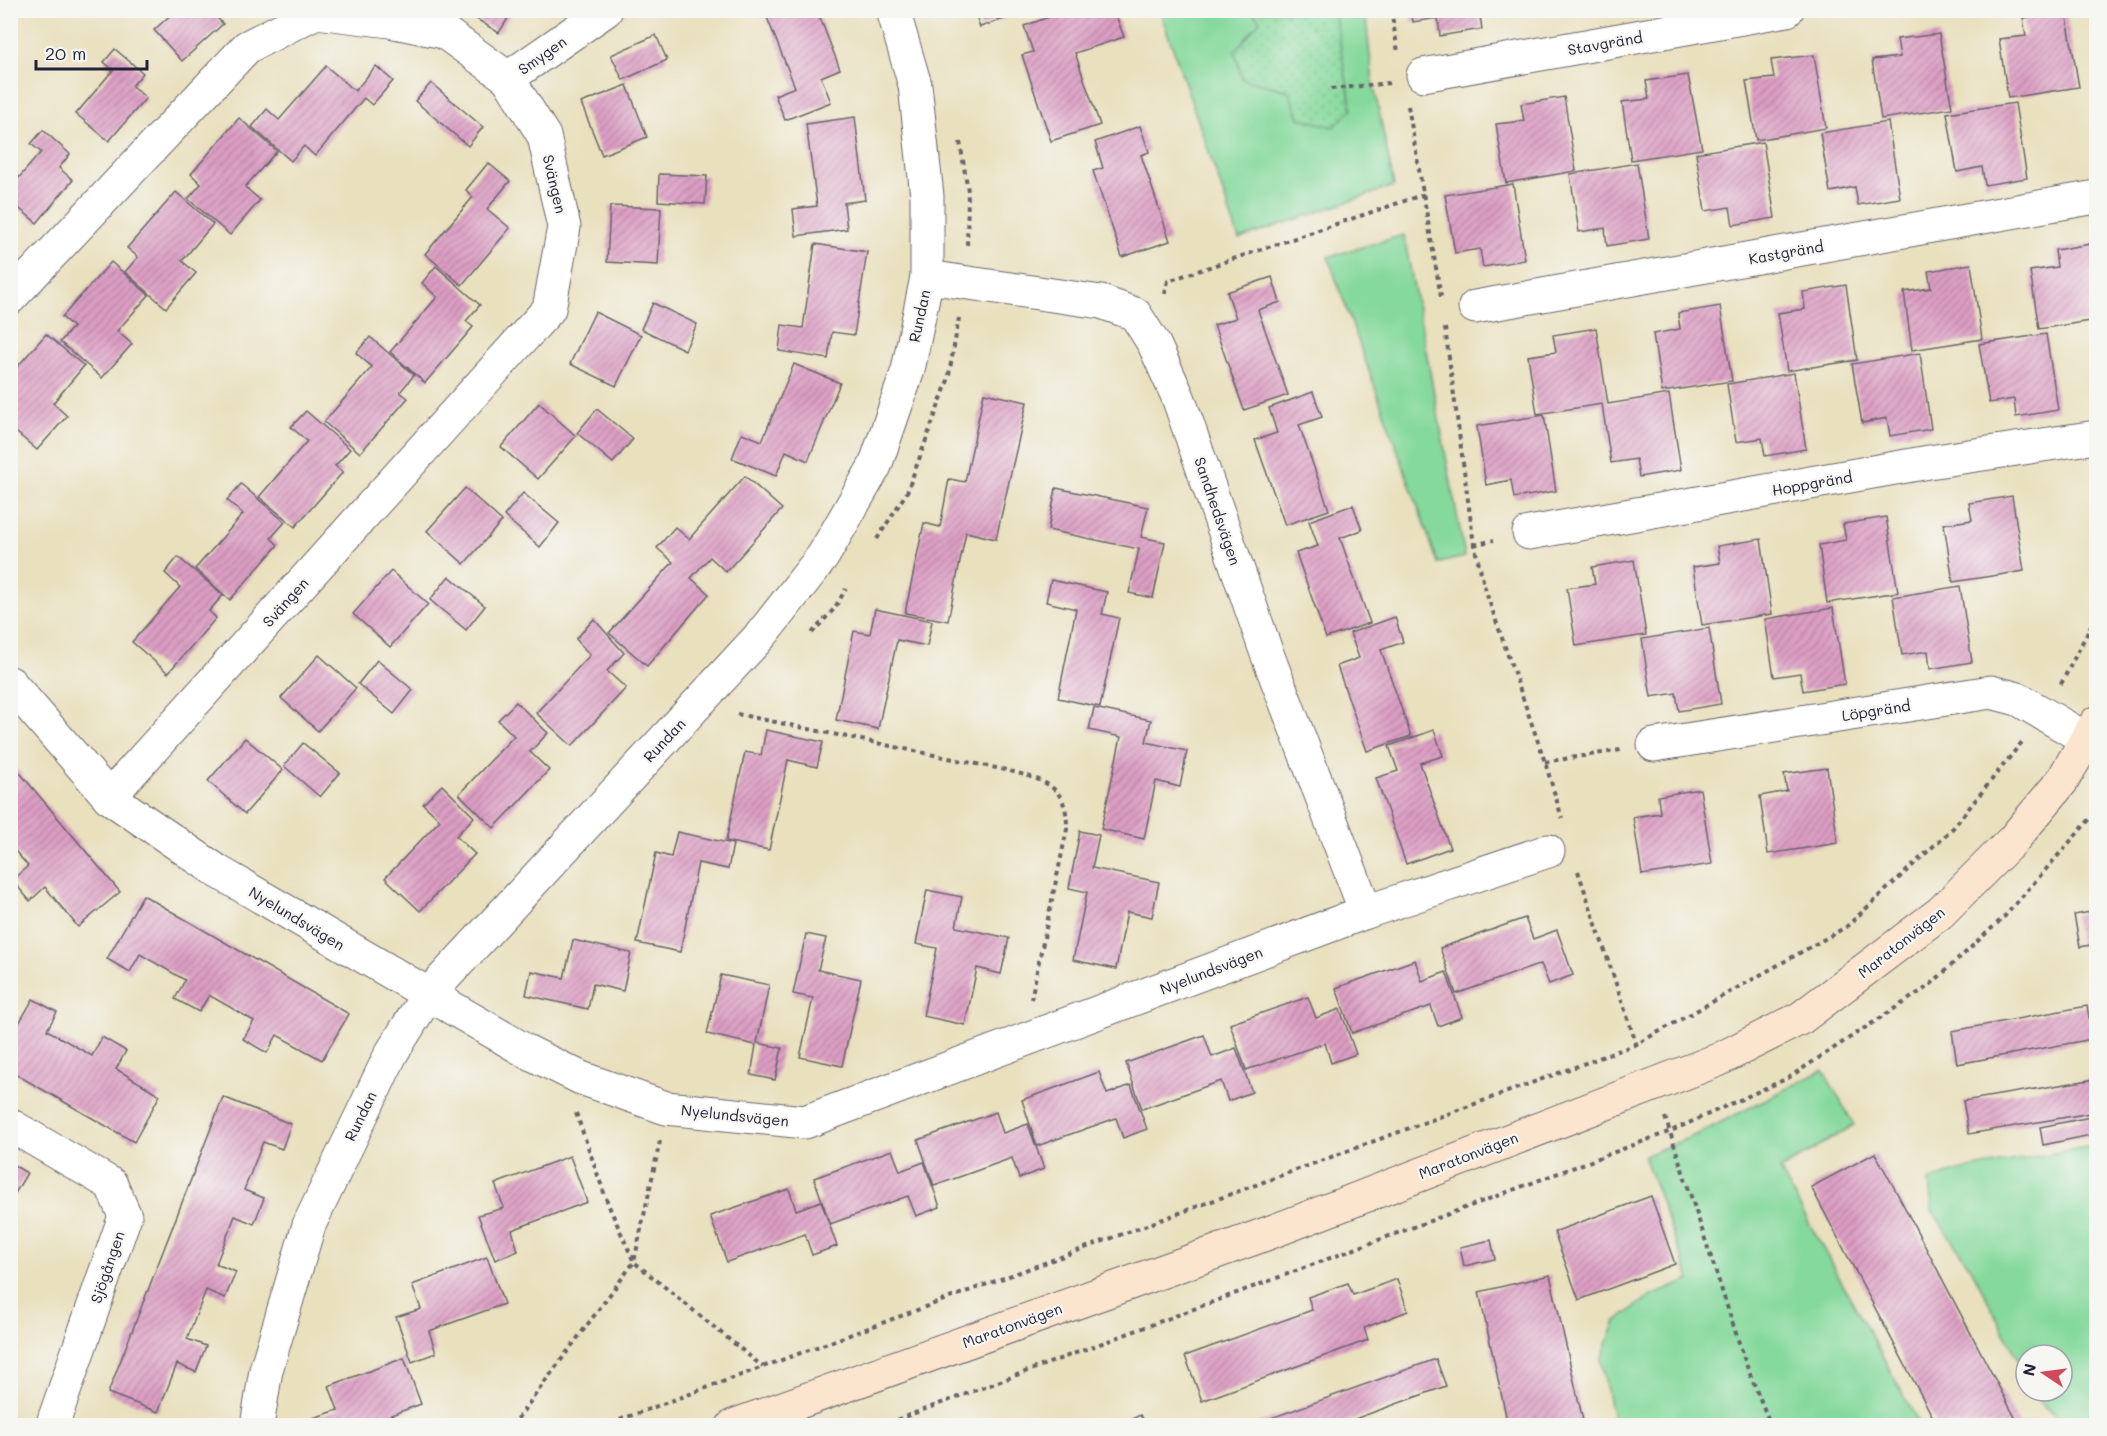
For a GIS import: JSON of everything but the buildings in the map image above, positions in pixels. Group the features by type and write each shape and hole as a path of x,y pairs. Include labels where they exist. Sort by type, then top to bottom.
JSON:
{"street":[{"name":"Smygen","path":"508,78 606,10"},
{"name":"Rundan","path":"257,1425 266,1370 309,1225 391,1054 427,996 762,634 823,556 875,466 908,370 927,277 927,196 915,85 893,10"},
{"name":"Stavgränd","path":"1405,72 1787,10"},
{"name":"Svängen","path":"10,298 247,47 315,12 390,21 444,32 508,78 544,136 564,227 549,309 109,797"},
{"name":"Kastgränd","path":"1475,307 2097,197"},
{"name":"Sandhedsvägen","path":"927,277 1101,302 1135,314 1154,344 1178,397 1266,651 1366,912"},
{"name":"Hoppgränd","path":"1529,533 1918,464 2097,437"},
{"name":"Nyelundsvägen","path":"10,682 109,797 217,870 427,996 581,1078 666,1108 806,1122 1366,912 1555,837"},
{"name":"Löpgränd","path":"1654,745 1991,692 2018,699 2044,714 2092,732"},
{"name":"Maratonvägen","path":"733,1425 1266,1234 1718,1060 1801,1018 1940,913 2013,840 2062,781 2092,732"},
{"name":"Sjögången","path":"10,1125 111,1184 125,1216 52,1425"}],"path":[{"path":"1331,89 1405,72 1391,10"},
{"path":"1408,104 1441,299"},
{"path":"1154,344 1168,281 1425,194"},
{"path":"1444,322 1474,545 1486,592 1545,762 1555,837"},
{"path":"603,1425 1636,1044 1846,927 1953,828 2044,714 2097,615"},
{"path":"737,714 1006,770 1041,779 1059,792 1067,811 1067,830 1022,1041"},
{"path":"1545,762 1654,745"},
{"path":"1576,866 1636,1044 1671,1131 1746,1364 1771,1425"},
{"path":"581,1078 572,1102 608,1204 634,1262 763,1367"},
{"path":"512,1425 634,1262 666,1108"}],"green space":[{"path":"1160,11 1365,11 1373,82 1394,186 1239,239"},
{"path":"1252,11 1334,11 1352,110 1333,127 1299,118 1289,91 1242,79 1235,51 1260,21"},
{"path":"1404,235 1465,557 1438,563 1328,257"},
{"path":"1823,1070 1854,1125 1780,1170 1920,1425 1614,1425 1601,1360 1616,1321 1649,1297 1690,1280 1644,1156 1698,1134"},
{"path":"2096,1145 2096,1417 2075,1421 2066,1419 2059,1417 2042,1403 2074,1403 2074,1343 2014,1343 2014,1351 1973,1272 1932,1210 1929,1181 1958,1171"}]}
